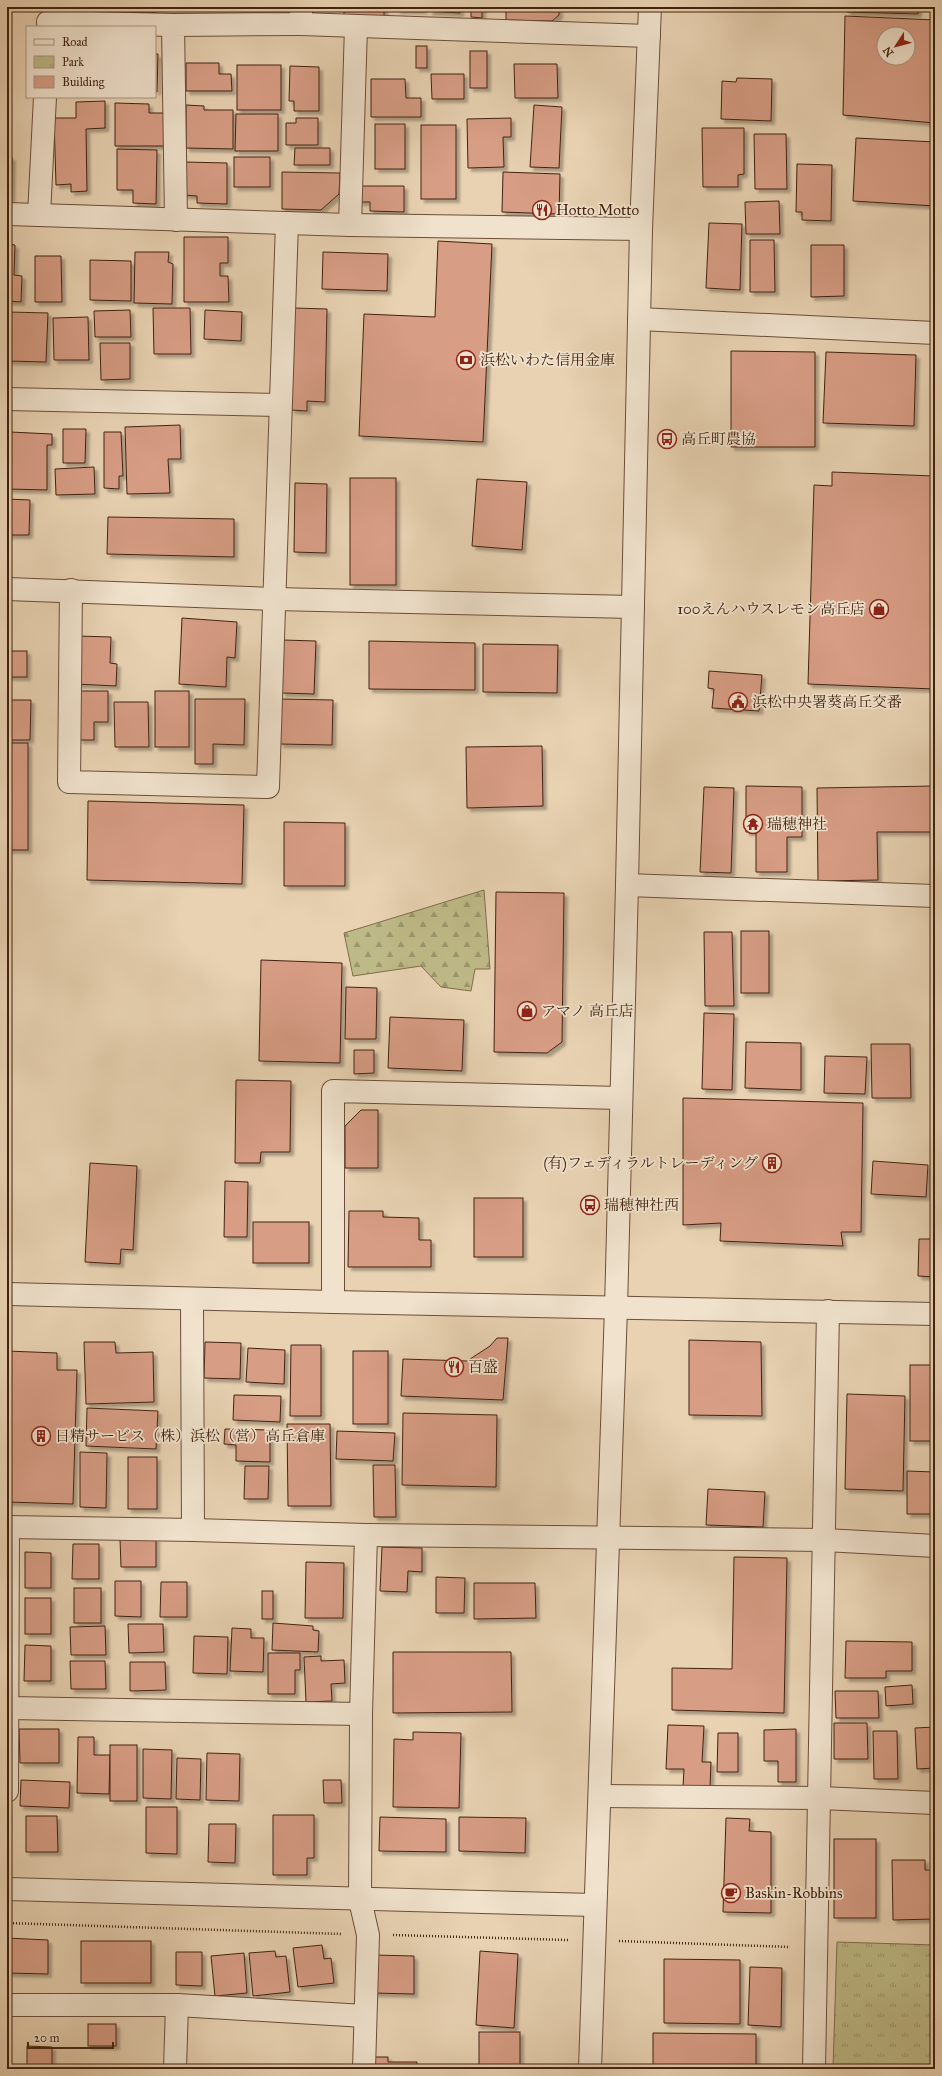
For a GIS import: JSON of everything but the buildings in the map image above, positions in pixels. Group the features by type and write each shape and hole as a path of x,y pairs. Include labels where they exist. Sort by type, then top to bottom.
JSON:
{"street":[{"path":"590,2069 594,1905 600,1796 616,1308 641,229 650,7"},
{"path":"48,19 173,25 301,16 356,26 649,36"},
{"path":"173,25 176,220"},
{"path":"350,225 356,26"},
{"path":"40,215 45,98"},
{"path":"7,214 350,225 641,229"},
{"path":"71,590 69,782 268,787 287,223"},
{"path":"639,319 935,333"},
{"path":"7,399 280,405"},
{"path":"7,589 71,590 274,599 633,606"},
{"path":"627,885 935,896"},
{"path":"333,1302 333,1091 620,1098"},
{"path":"7,1294 935,1314"},
{"path":"192,1299 193,1530"},
{"path":"814,2069 825,1540 828,1311"},
{"path":"7,1791 7,1527 366,1535 825,1540 935,1546"},
{"path":"364,2069 368,1935 360,1900 361,1714 366,1535"},
{"path":"8,1708 361,1714"},
{"path":"600,1796 820,1798 935,1803"},
{"path":"7,1889 360,1900 594,1905"},
{"path":"7,2005 177,2005 365,2016"},
{"path":"175,2069 177,2005"}],"path":[{"path":"7,1923 816,1948"}],"green space":[{"path":"484,890 490,969 475,969 471,991 441,987 421,966 353,976 344,933"},
{"path":"837,1942 935,1945 935,2069 833,2069"}],"place":[{"name":"Hotto Motto","path":"542,210"},
{"name":"浜松いわた信用金庫","path":"466,360"},
{"name":"高丘町農協","path":"667,439"},
{"name":"100えんハウスレモン高丘店","path":"879,609"},
{"name":"浜松中央署葵高丘交番","path":"738,702"},
{"name":"瑞穂神社","path":"753,824"},
{"name":"アマノ 高丘店","path":"527,1011"},
{"name":"(有)フェディラルトレーディング","path":"772,1163"},
{"name":"瑞穂神社西","path":"590,1205"},
{"name":"百盛","path":"454,1367"},
{"name":"日精サービス（株）浜松（営）高丘倉庫","path":"41,1436"},
{"name":"Baskin-Robbins","path":"731,1893"}]}
